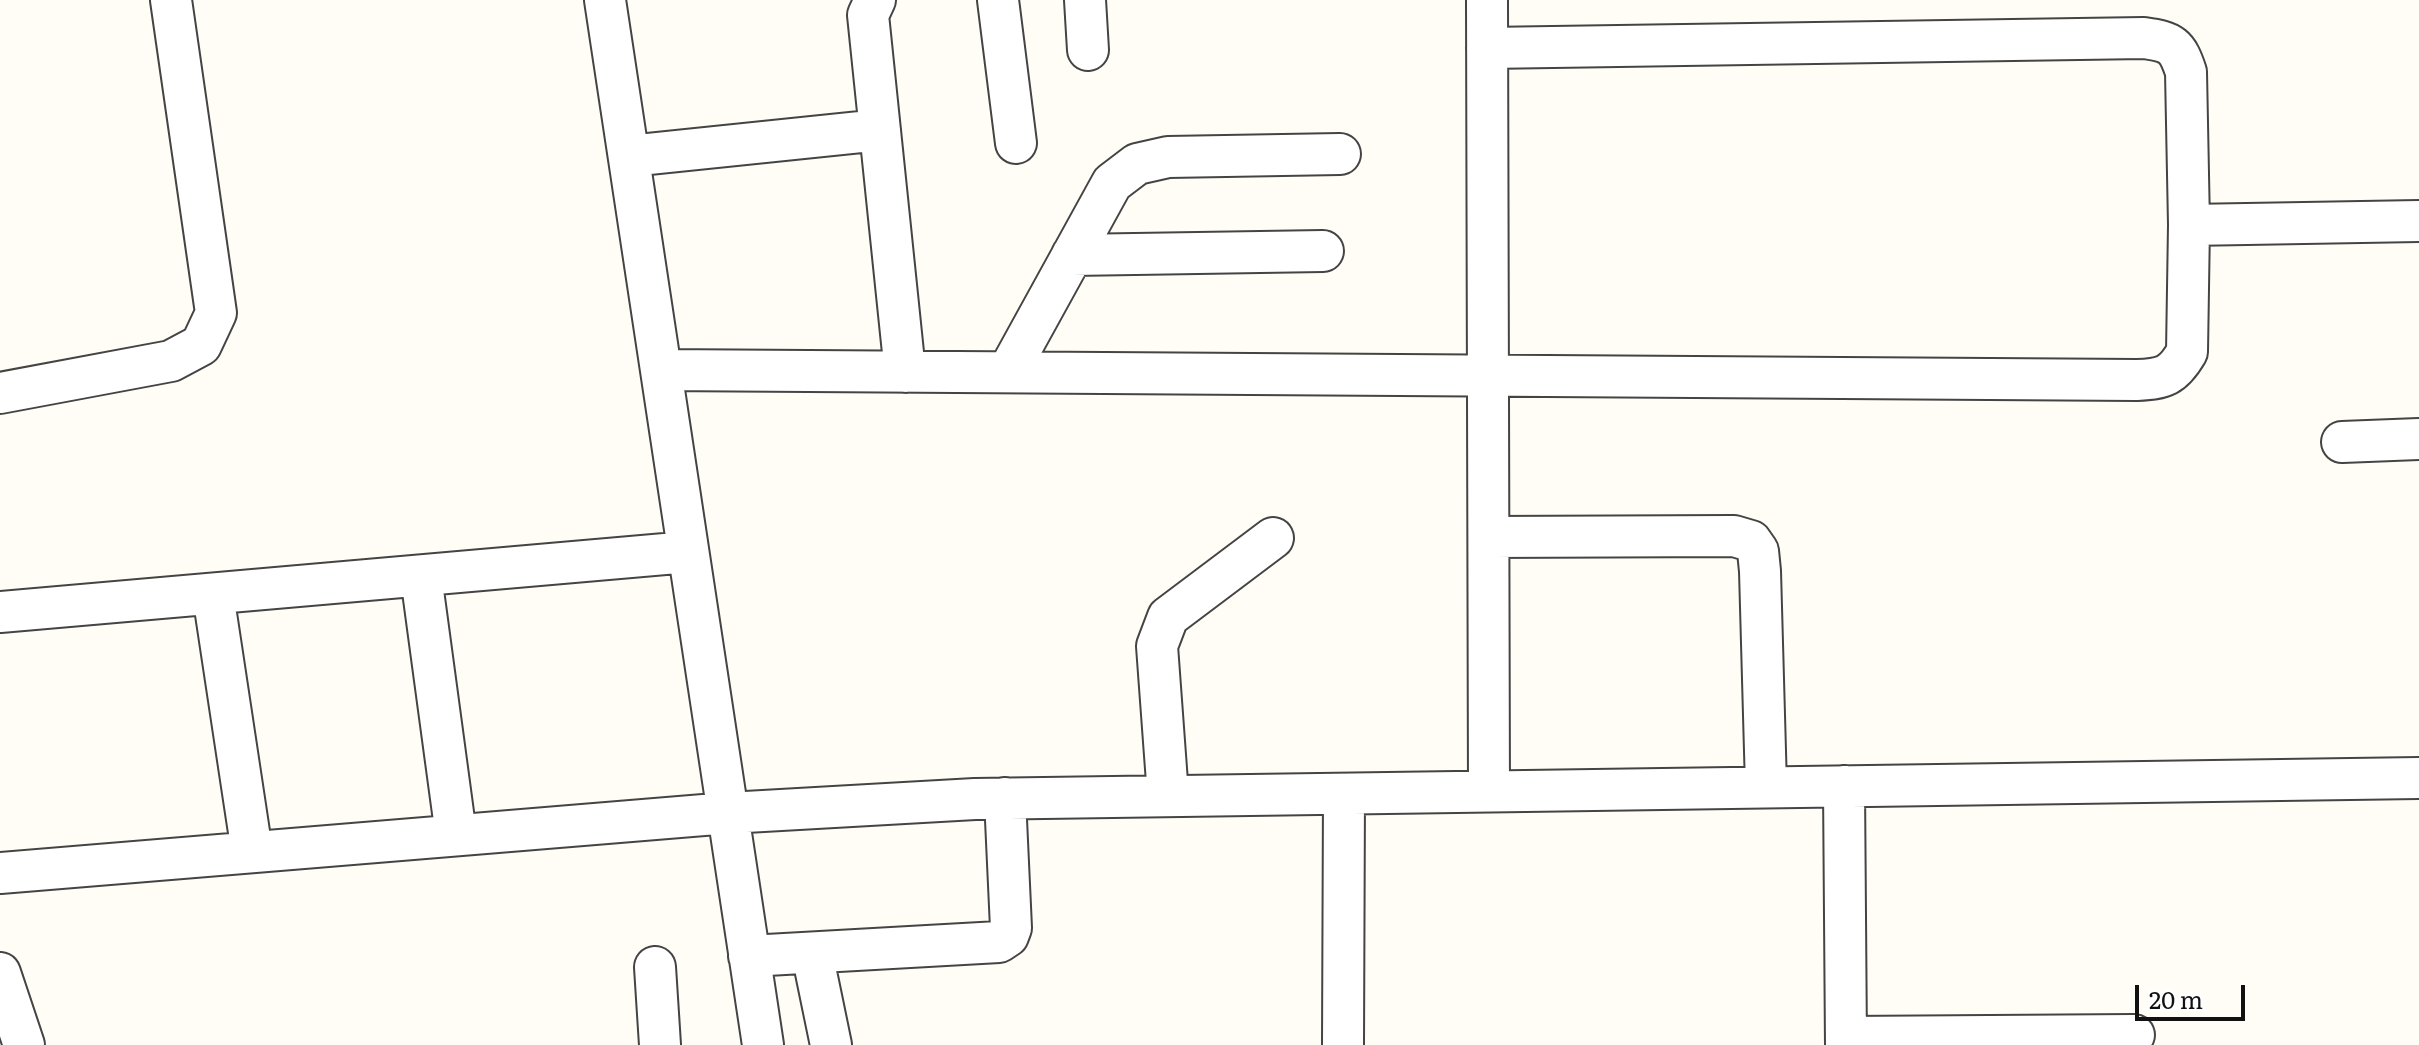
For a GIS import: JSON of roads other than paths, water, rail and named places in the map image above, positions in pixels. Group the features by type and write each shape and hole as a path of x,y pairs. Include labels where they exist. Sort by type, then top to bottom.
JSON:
{"street":[{"path":"0,393 171,361 201,345 216,313 171,0"},
{"path":"605,0 763,1045"},
{"path":"875,0 868,15 905,372"},
{"path":"998,0 1016,143"},
{"path":"1085,0 1088,50"},
{"path":"1487,0 1489,791"},
{"path":"661,370 2156,379 2177,369 2187,352 2189,225 2186,72 2179,51 2165,41 2144,38 1487,48"},
{"path":"629,156 880,130"},
{"path":"1008,372 1112,183 1137,164 1168,157 1340,154"},
{"path":"2189,225 2419,221"},
{"path":"1072,255 1323,251"},
{"path":"2342,442 2419,439"},
{"path":"1489,537 1734,536 1751,541 1758,551 1760,571 1766,787"},
{"path":"1168,796 1157,646 1168,617 1273,538"},
{"path":"0,612 688,552"},
{"path":"421,576 456,835"},
{"path":"213,594 252,852"},
{"path":"0,873 728,813 1005,798 2419,778"},
{"path":"1844,786 1846,1041 2134,1035"},
{"path":"1343,1045 1344,794"},
{"path":"749,956 999,942 1008,936 1011,928 1005,798"},
{"path":"812,953 831,1045"},
{"path":"655,967 660,1045"},
{"path":"0,973 24,1045"}]}
